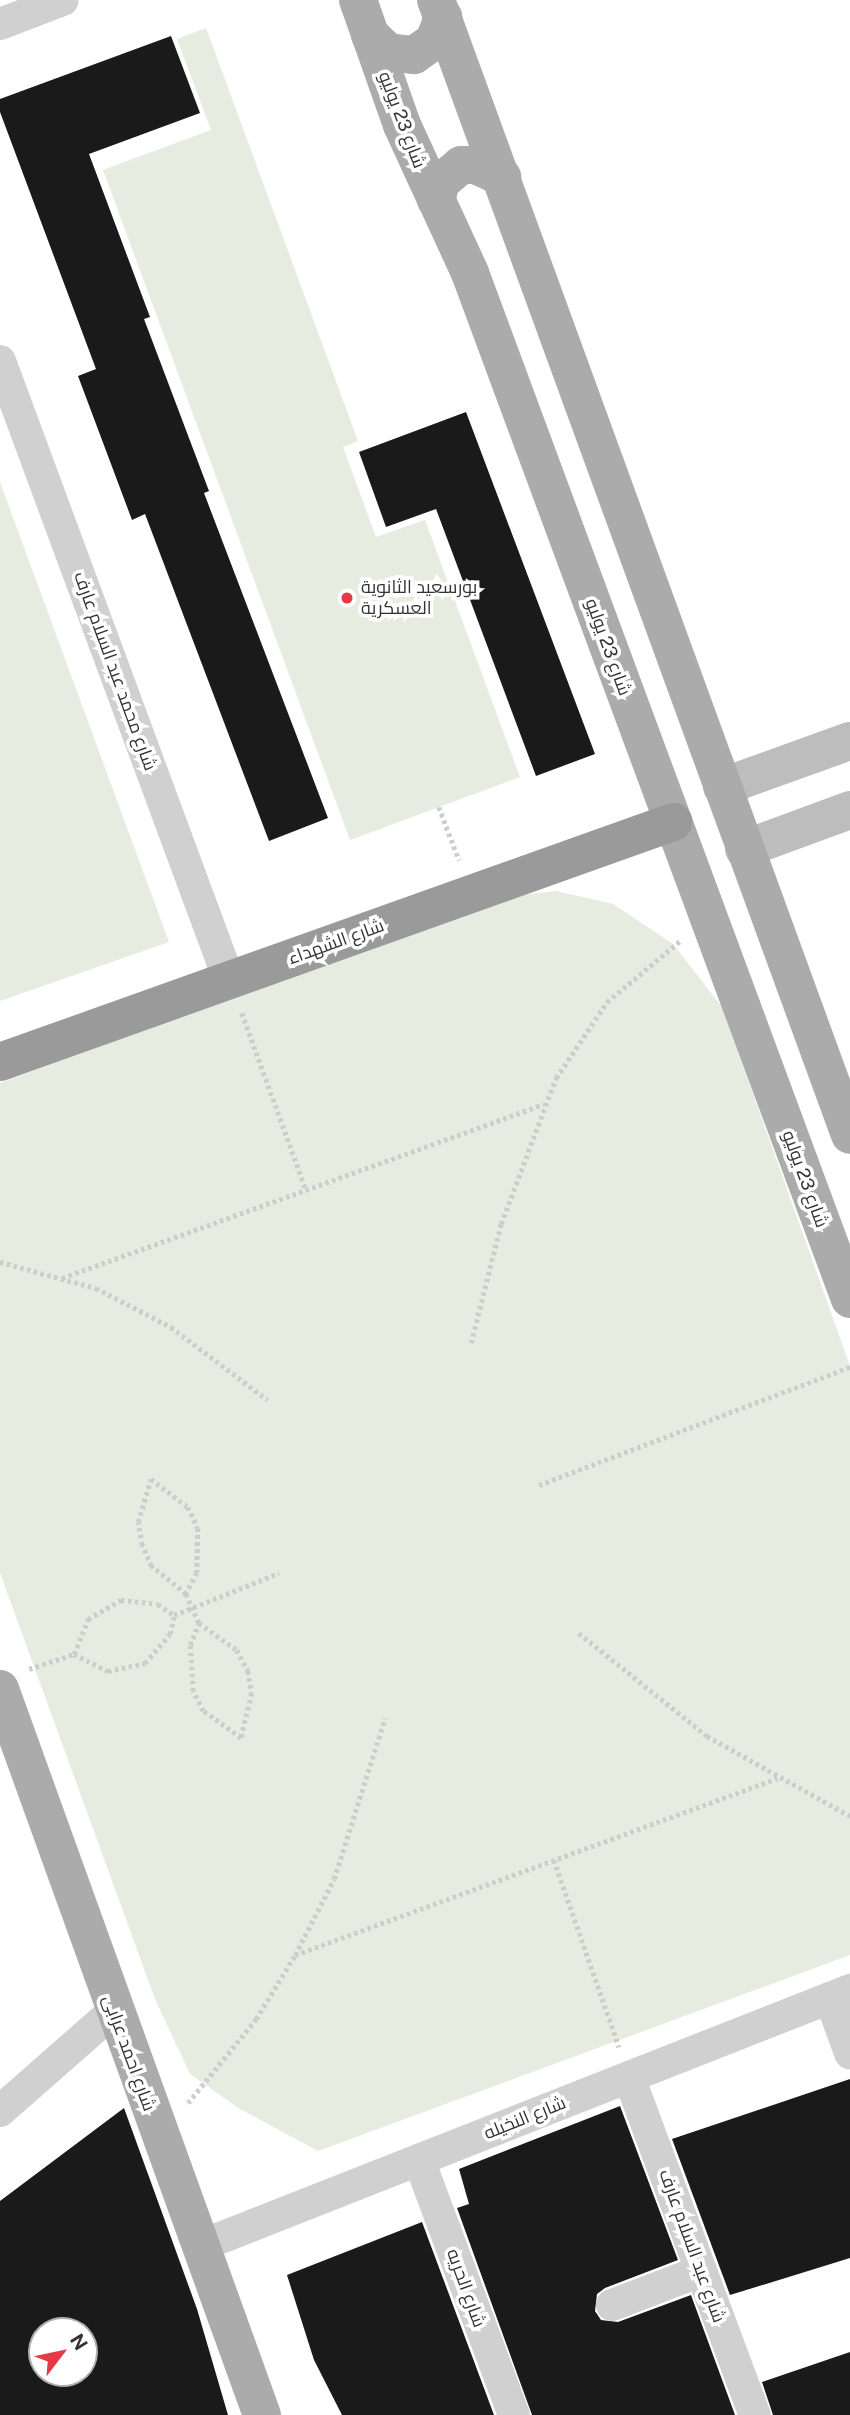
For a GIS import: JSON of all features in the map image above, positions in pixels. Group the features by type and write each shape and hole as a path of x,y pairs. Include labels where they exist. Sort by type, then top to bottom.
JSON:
{"highway":[{"name":"شارع الشهداء","path":"0,1062 673,822"}],"main road":[{"path":"364,18 388,52 414,55 434,41 440,9"},
{"path":"440,9 850,1135"},
{"name":"شارع 23 يوليو","path":"364,18 436,200 470,272 850,1299"},
{"path":"436,200 441,182 461,165 489,169 502,177"},
{"name":"شارع احمد عرابى","path":"12,1680 114,2011 262,2415"}],"street":[{"path":"0,24 63,0"},
{"name":"شارع محمد عبد السلام عارف","path":"0,362 229,980"},
{"path":"722,788 850,740"},
{"path":"744,849 850,810"},
{"path":"840,1994 850,2053"},
{"name":"شارع النخيله","path":"200,2246 840,1994"},
{"path":"0,2111 114,2011"},
{"name":"شارع عبد السلام عارف","path":"629,2077 755,2415"},
{"name":"شارع الحريه","path":"419,2160 514,2415"},
{"path":"612,2305 701,2271"}],"path":[{"path":"439,807 472,893"},
{"path":"471,1343 500,1224 544,1104 579,1037 607,1002 645,965 709,920"},
{"path":"229,980 306,1190"},
{"path":"62,1278 544,1104"},
{"path":"0,1262 62,1278 171,1327 268,1400"},
{"path":"538,1485 850,1367"},
{"path":"186,1594 197,1573 198,1528 188,1507 151,1479 138,1522 142,1545 151,1566 186,1594 199,1623 237,1650 248,1671 251,1705 241,1738 203,1711 193,1691 190,1645 199,1623"},
{"path":"174,1615 279,1573"},
{"path":"12,1680 74,1654 88,1619 121,1600 158,1604 174,1615"},
{"path":"74,1654 108,1671 145,1663 170,1634 174,1615"},
{"path":"579,1633 696,1727 778,1778 850,1816"},
{"path":"159,2135 218,2069 295,1955 334,1879 385,1718"},
{"path":"295,1955 778,1778"},
{"path":"554,1860 629,2077"}],"shaded area":[{"path":"206,28 358,441 343,447 376,537 425,520 520,777 350,840 103,170 211,130 177,39"},
{"path":"0,482 169,942 0,1001"},
{"path":"556,891 613,904 673,944 722,1007 850,1366 850,1955 318,2151 240,2109 190,2074 155,1999 0,1573 0,1083 510,896"}],"building":[{"path":"171,36 200,113 89,154 150,317 144,319 209,491 204,493 328,818 269,841 145,514 132,520 78,376 96,369 0,112 0,99"},
{"path":"466,412 595,754 536,776 436,509 386,527 359,452"},
{"path":"850,2079 850,2258 730,2295 672,2139"},
{"path":"620,2106 678,2260 605,2288 597,2294 595,2311 601,2320 618,2322 691,2295 735,2415 532,2415 457,2208 469,2204 459,2169"},
{"path":"124,2108 197,2309 228,2415 0,2415 0,2201"},
{"path":"422,2222 494,2415 342,2415 314,2360 287,2275"},
{"path":"850,2352 850,2415 773,2415 762,2382"}],"place":[{"name":"بورسعيد الثانوية العسكرية","path":"347,598"}]}
